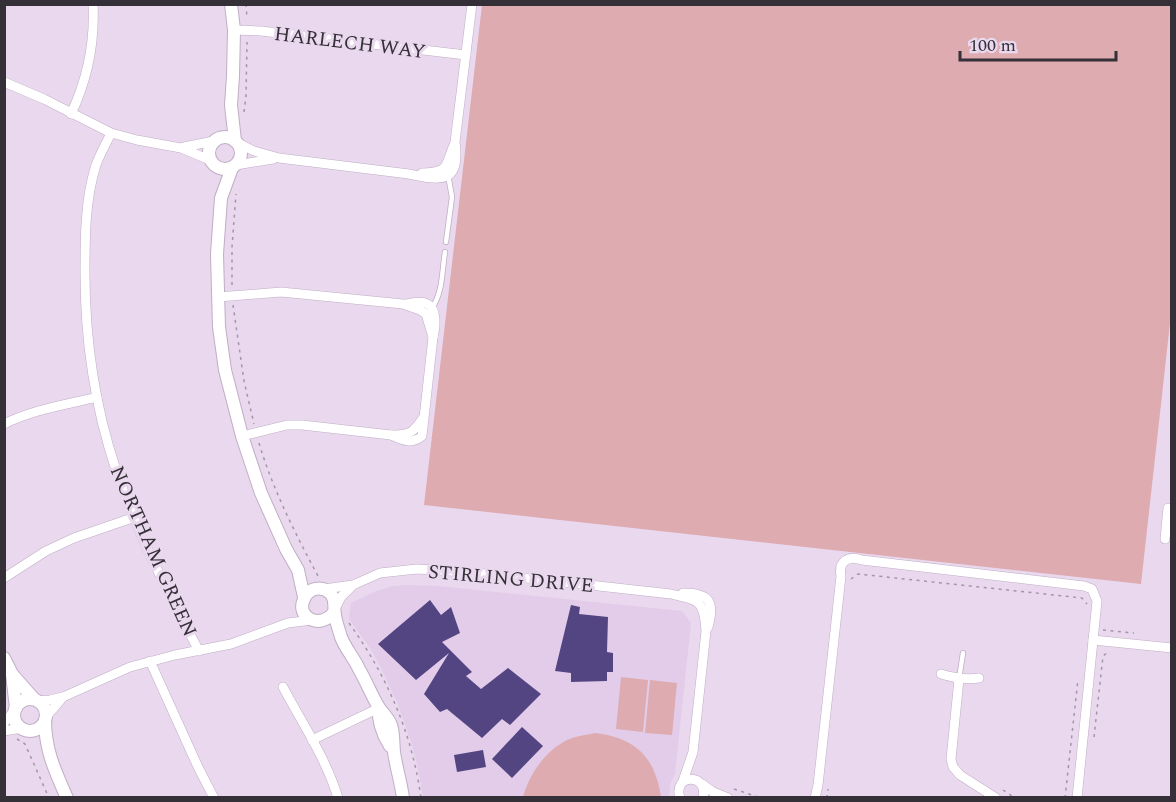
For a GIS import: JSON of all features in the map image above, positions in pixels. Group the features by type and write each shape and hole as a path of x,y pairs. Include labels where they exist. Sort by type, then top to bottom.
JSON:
{"street":[{"path":"72,114 83,86 89,61 93,34 93,4"},
{"path":"221,198 234,166 241,156 236,142 231,105 234,30 231,4"},
{"path":"181,147 227,138 254,151 279,158 409,174 447,171 455,142 472,4"},
{"name":"HARLECH WAY","path":"234,30 466,55"},
{"path":"4,82 111,133 181,147 222,169 253,161 279,158"},
{"path":"231,105 217,140 209,150 221,198 217,254 219,327 225,370 242,436 261,493 278,533 298,570 310,582 321,585 332,595 342,639 379,708 386,714 393,736 394,752 404,798"},
{"name":"NORTHAM GREEN","path":"111,133 93,175 86,229 86,315 97,397 116,469 135,517 173,601 199,651"},
{"path":"218,297 281,292 403,304 422,302 429,304 429,311 436,320 423,418 415,436 302,424 287,425 242,436"},
{"path":"4,424 53,407 97,397"},
{"path":"1165,539 1169,525 1168,508"},
{"path":"4,578 46,551 74,538 135,517"},
{"path":"815,798 841,576 850,565 862,560 1084,586 1092,589 1097,601 1095,629 1077,798"},
{"name":"STIRLING DRIVE","path":"334,611 340,597 353,585 380,573 417,569 481,573 671,594 699,603 704,612 706,632 693,752 684,781 679,788 680,798"},
{"path":"298,570 305,614 328,627 342,639"},
{"path":"288,623 311,590 321,585"},
{"name":"STIRLING DRIVE","path":"321,585 353,585"},
{"path":"63,697 39,728 34,730 6,728 15,709 23,700 50,700 63,697 130,667 231,644 288,623 327,620 334,611"},
{"path":"1094,640 1172,648"},
{"path":"4,658 12,674 45,708 49,756 67,798"},
{"path":"150,662 214,798"},
{"path":"12,674 15,720 49,756"},
{"path":"941,674 969,680 979,678"},
{"path":"960,679 952,763 960,775 996,798"},
{"path":"283,687 330,775 338,798"},
{"path":"312,740 379,708"},
{"name":"STIRLING DRIVE","path":"693,752 696,772 704,792 703,798"},
{"path":"684,781 691,779 728,798"}],"lane":[{"path":"446,242 452,196 447,171"},
{"path":"429,311 437,300 445,252"},
{"path":"960,679 963,653"}],"path":[{"path":"244,112 248,30 246,4"},
{"path":"236,192 232,247 233,296 238,344 250,413 279,497 321,585"},
{"path":"851,579 858,574 881,576 1082,598 1087,604"},
{"path":"347,620 370,654 396,705 413,755 421,798"},
{"path":"1095,629 1141,634"},
{"path":"1094,738 1103,656 1109,652 1110,642"},
{"path":"1065,798 1079,673"},
{"path":"6,728 13,737 25,744 50,798"},
{"path":"827,798 828,786"},
{"path":"1003,790 1015,798"}],"shaded area":[{"path":"482,5 1171,5 1172,305 1141,584 424,505"},
{"path":"407,585 438,586 682,611 691,623 675,774 670,784 669,797 423,797 411,742 397,702 377,660 349,619 351,603 376,591"},
{"path":"621,677 648,680 643,732 616,729"},
{"path":"650,680 677,683 672,735 645,733"},
{"path":"595,733 622,739 641,752 654,771 661,797 523,797 529,780 552,750 567,740"}],"building":[{"path":"430,600 441,615 451,607 460,633 442,642 472,672 466,676 481,689 508,668 541,694 510,725 502,719 482,738 447,709 440,712 424,694 449,653 416,680 378,644"},
{"path":"571,605 580,607 579,614 608,617 607,652 613,653 613,672 607,672 607,681 571,682 571,673 555,671"},
{"path":"522,727 543,746 512,778 492,759"},
{"path":"483,750 486,767 457,772 454,755"}]}
